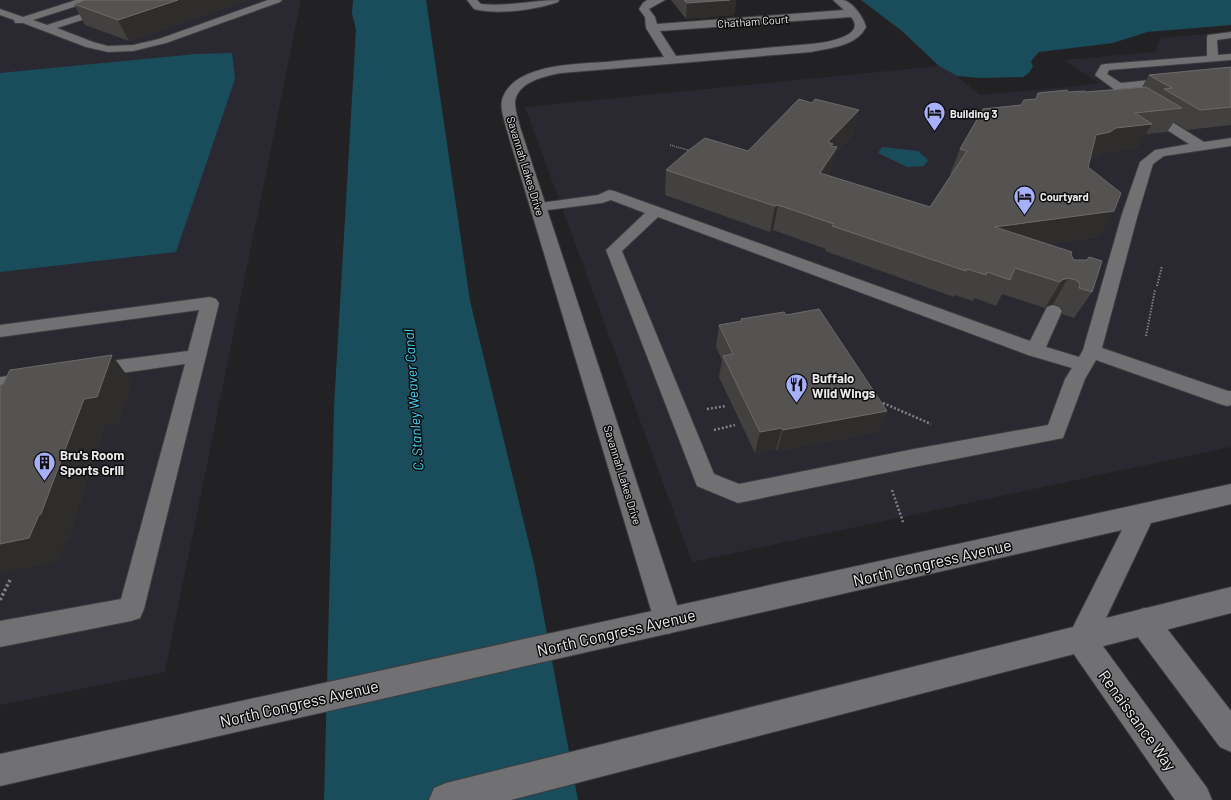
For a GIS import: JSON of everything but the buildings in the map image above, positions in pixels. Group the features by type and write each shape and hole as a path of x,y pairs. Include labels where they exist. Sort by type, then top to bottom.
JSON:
{"street":[{"path":"472,0 477,7 487,8 544,4 554,0"},
{"path":"660,0 645,5 644,9 650,17 652,28 672,59"},
{"path":"838,0 854,13"},
{"name":"Chatham Court","path":"652,28 854,13"},
{"name":"Savannah Lakes Drive","path":"668,620 509,110 509,97 513,91 528,80 548,72 561,69 804,48 833,44 850,38 860,30 859,20 854,13"},
{"name":"North Congress Avenue","path":"0,770 1231,494"},
{"path":"1081,640 1143,514"},
{"path":"446,800 1081,640 1231,600"},
{"path":"1144,622 1231,736"},
{"name":"Renaissance Way","path":"1081,640 1195,800"}],"lane":[{"path":"8,24 86,0"},
{"path":"47,28 135,0"},
{"path":"0,12 90,45 108,49 133,48 162,41 277,0"},
{"path":"1213,58 1212,37 1231,35"},
{"path":"1179,81 1122,92 1101,75 1105,67 1231,57"},
{"path":"1138,106 1201,146"},
{"path":"656,212 614,250 705,480 738,494 914,458 1056,432 1075,379 1088,358 1147,162 1160,153 1231,142"},
{"path":"540,207 602,199 609,194 1036,350 1088,358 1227,399 1231,398"},
{"path":"1098,264 1115,268"},
{"path":"0,331 210,303 131,608 0,634"},
{"path":"1036,350 1053,311"},
{"path":"79,373 196,356"},
{"path":"0,384 47,377"}],"path":[{"path":"670,145 697,153"},
{"path":"1157,286 1162,266"},
{"path":"1146,336 1155,290"},
{"path":"883,403 931,424"},
{"path":"705,410 726,406"},
{"path":"707,431 735,425"},
{"path":"889,483 904,522"},
{"path":"0,600 10,580"}],"shaded area":[{"path":"0,0 301,0 165,672 0,705"},
{"path":"1231,32 1231,447 692,562 525,107 939,66 957,76 980,95 1077,86 1099,83 1064,60 1155,52 1160,38"}],"water":[{"name":"C. Stanley Weaver Canal","path":"353,0 426,0 470,301 534,564 578,800 324,800 334,407 356,30 352,13"},
{"path":"861,0 1231,0 1231,25 1147,32 1113,43 1039,52 1031,61 1033,67 1029,73 1023,77 981,78 957,76 939,66 902,31"},
{"path":"232,53 235,79 176,252 0,272 0,73 196,54"},
{"path":"882,147 918,151 928,160 924,166 907,167 878,153"}],"place":[{"name":"Building 3","path":"934,132"},
{"name":"Courtyard","path":"1025,216"},
{"name":"Buffalo Wild Wings","path":"796,404"},
{"name":"Bru's Room Sports Grill","path":"44,482"}]}
